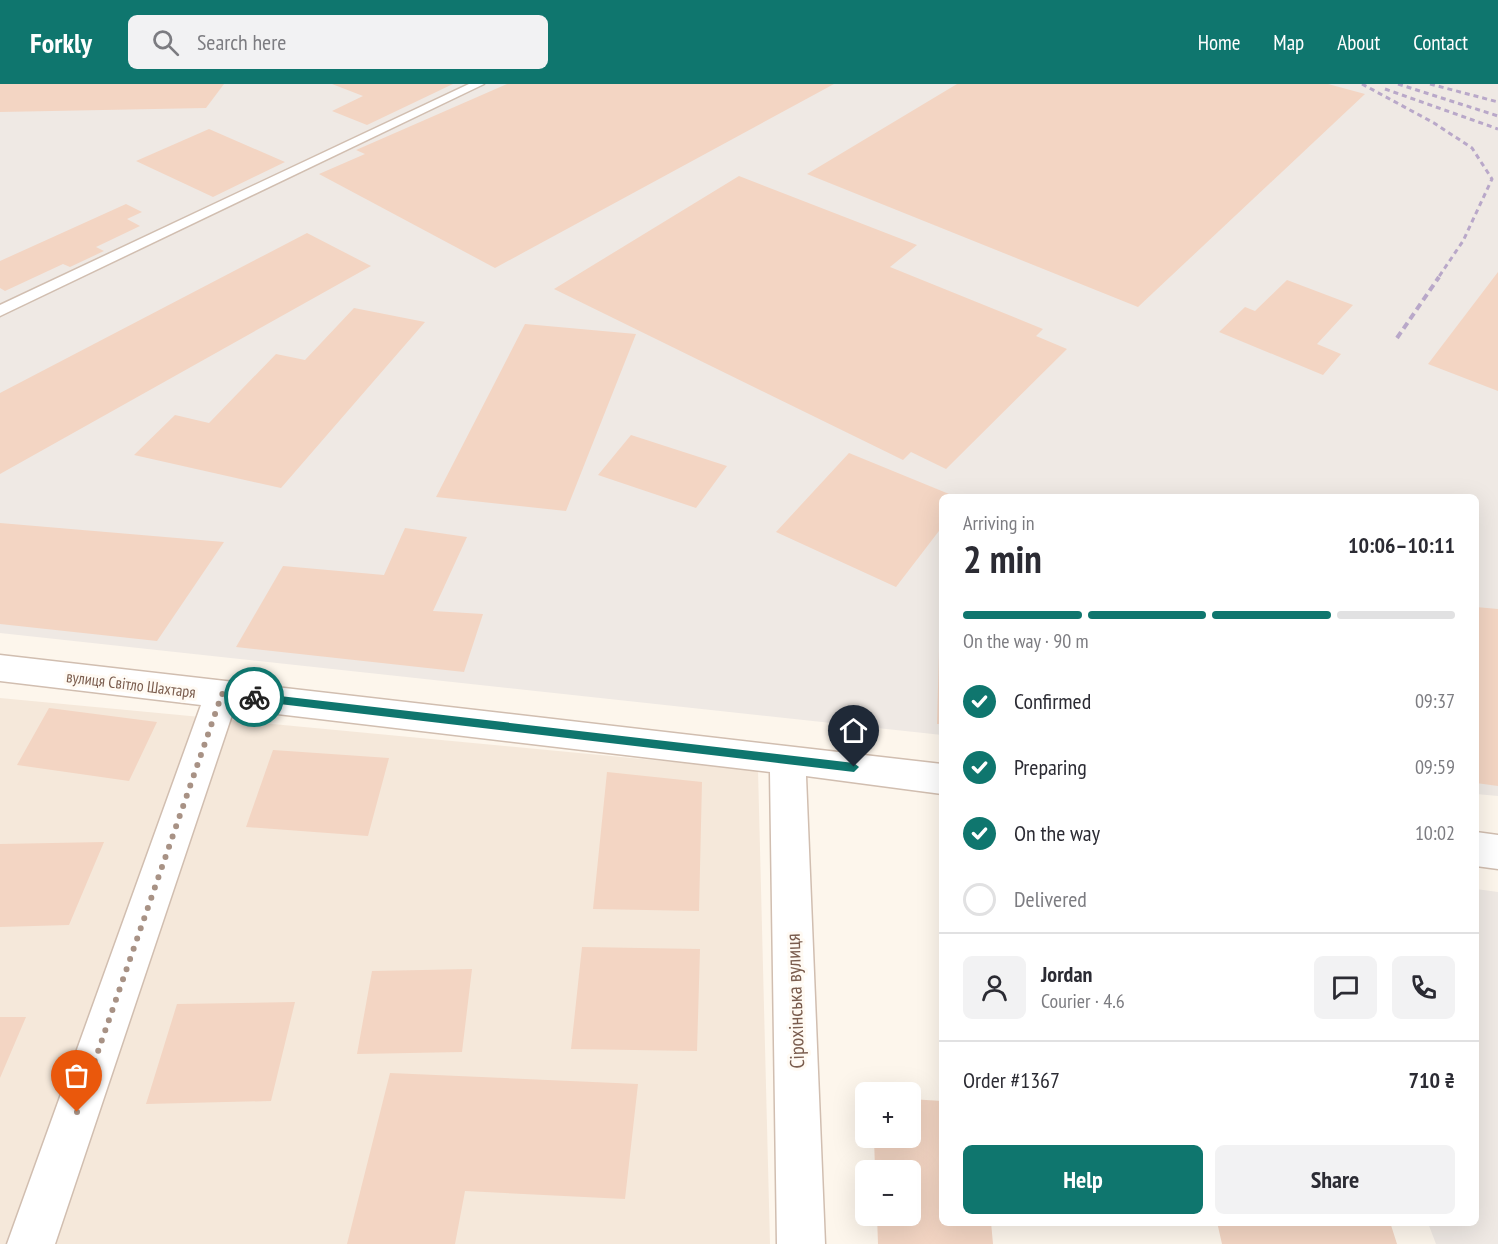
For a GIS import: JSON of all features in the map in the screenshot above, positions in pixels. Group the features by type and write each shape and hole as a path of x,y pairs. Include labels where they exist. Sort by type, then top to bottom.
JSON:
{"street":[{"name":"вулиця Світло Шахтаря","path":"0,669 788,759 939,779"},
{"path":"31,1244 222,694"},
{"name":"Сірохінська вулиця","path":"788,759 801,1244"},
{"path":"1479,849 1498,852"}],"lane":[{"path":"0,311 478,84"}],"shaded area":[{"path":"0,84 1498,84 1498,796 1479,794 1479,494 939,494 939,735 0,633"},
{"path":"0,698 758,770 770,1244 0,1244"},
{"path":"1479,889 1498,892 1498,1244 1436,1244 1429,1226 1479,1226"}],"building":[{"path":"0,84 224,84 206,108 0,112"},
{"path":"332,84 453,84 367,125 332,111 363,96"},
{"path":"507,84 834,84 495,268 319,174 365,154 356,150"},
{"path":"957,84 1328,84 1365,94 1138,307 807,174"},
{"path":"209,129 285,162 213,197 136,161"},
{"path":"739,176 917,245 890,267 1043,329 1036,336 1067,349 946,469 911,452 903,460 554,289"},
{"path":"126,204 142,212 127,219 140,226 96,247 104,251 70,267 63,264 5,291 0,288 0,261"},
{"path":"307,233 371,266 0,474 0,393"},
{"path":"1498,272 1498,391 1428,364"},
{"path":"1287,280 1353,305 1317,344 1341,354 1323,375 1219,332 1245,307 1255,311"},
{"path":"354,308 425,322 281,488 134,455 175,415 209,423 276,354 305,360"},
{"path":"525,324 636,334 566,511 436,497"},
{"path":"631,435 727,466 696,508 598,475"},
{"path":"849,453 949,494 939,494 939,531 896,587 776,532"},
{"path":"0,523 224,542 157,641 0,624"},
{"path":"405,528 467,537 433,611 483,614 464,672 236,647 283,566 384,575"},
{"path":"1479,607 1498,609 1498,786 1479,783"},
{"path":"939,651 939,724 937,724"},
{"path":"49,708 157,722 129,781 17,765"},
{"path":"273,750 389,758 368,836 246,827"},
{"path":"607,772 702,782 699,911 593,909"},
{"path":"104,842 69,925 0,927 0,844"},
{"path":"582,947 700,949 697,1051 571,1049"},
{"path":"472,969 462,1052 357,1054 372,971"},
{"path":"295,1002 271,1101 146,1104 177,1004"},
{"path":"0,1017 26,1017 0,1078"},
{"path":"390,1073 638,1084 625,1199 465,1191 455,1244 347,1244"},
{"path":"921,1100 939,1101 939,1226 991,1226 993,1244 878,1244 877,1226 921,1226 921,1160 875,1160 874,1148 921,1148"},
{"path":"1218,1226 1391,1226 1397,1244 1222,1244"}],"railway":[{"path":"1362,84 1434,123 1472,148 1492,179 1463,241 1438,278"},
{"path":"1398,84 1498,116"},
{"path":"1430,84 1498,102"},
{"path":"1385,89 1498,129"},
{"path":"1397,338 1439,277"}],"way so far":[{"path":"77,1112 222,694 254,697"}],"route":[{"path":"254,697 854,767"}]}
